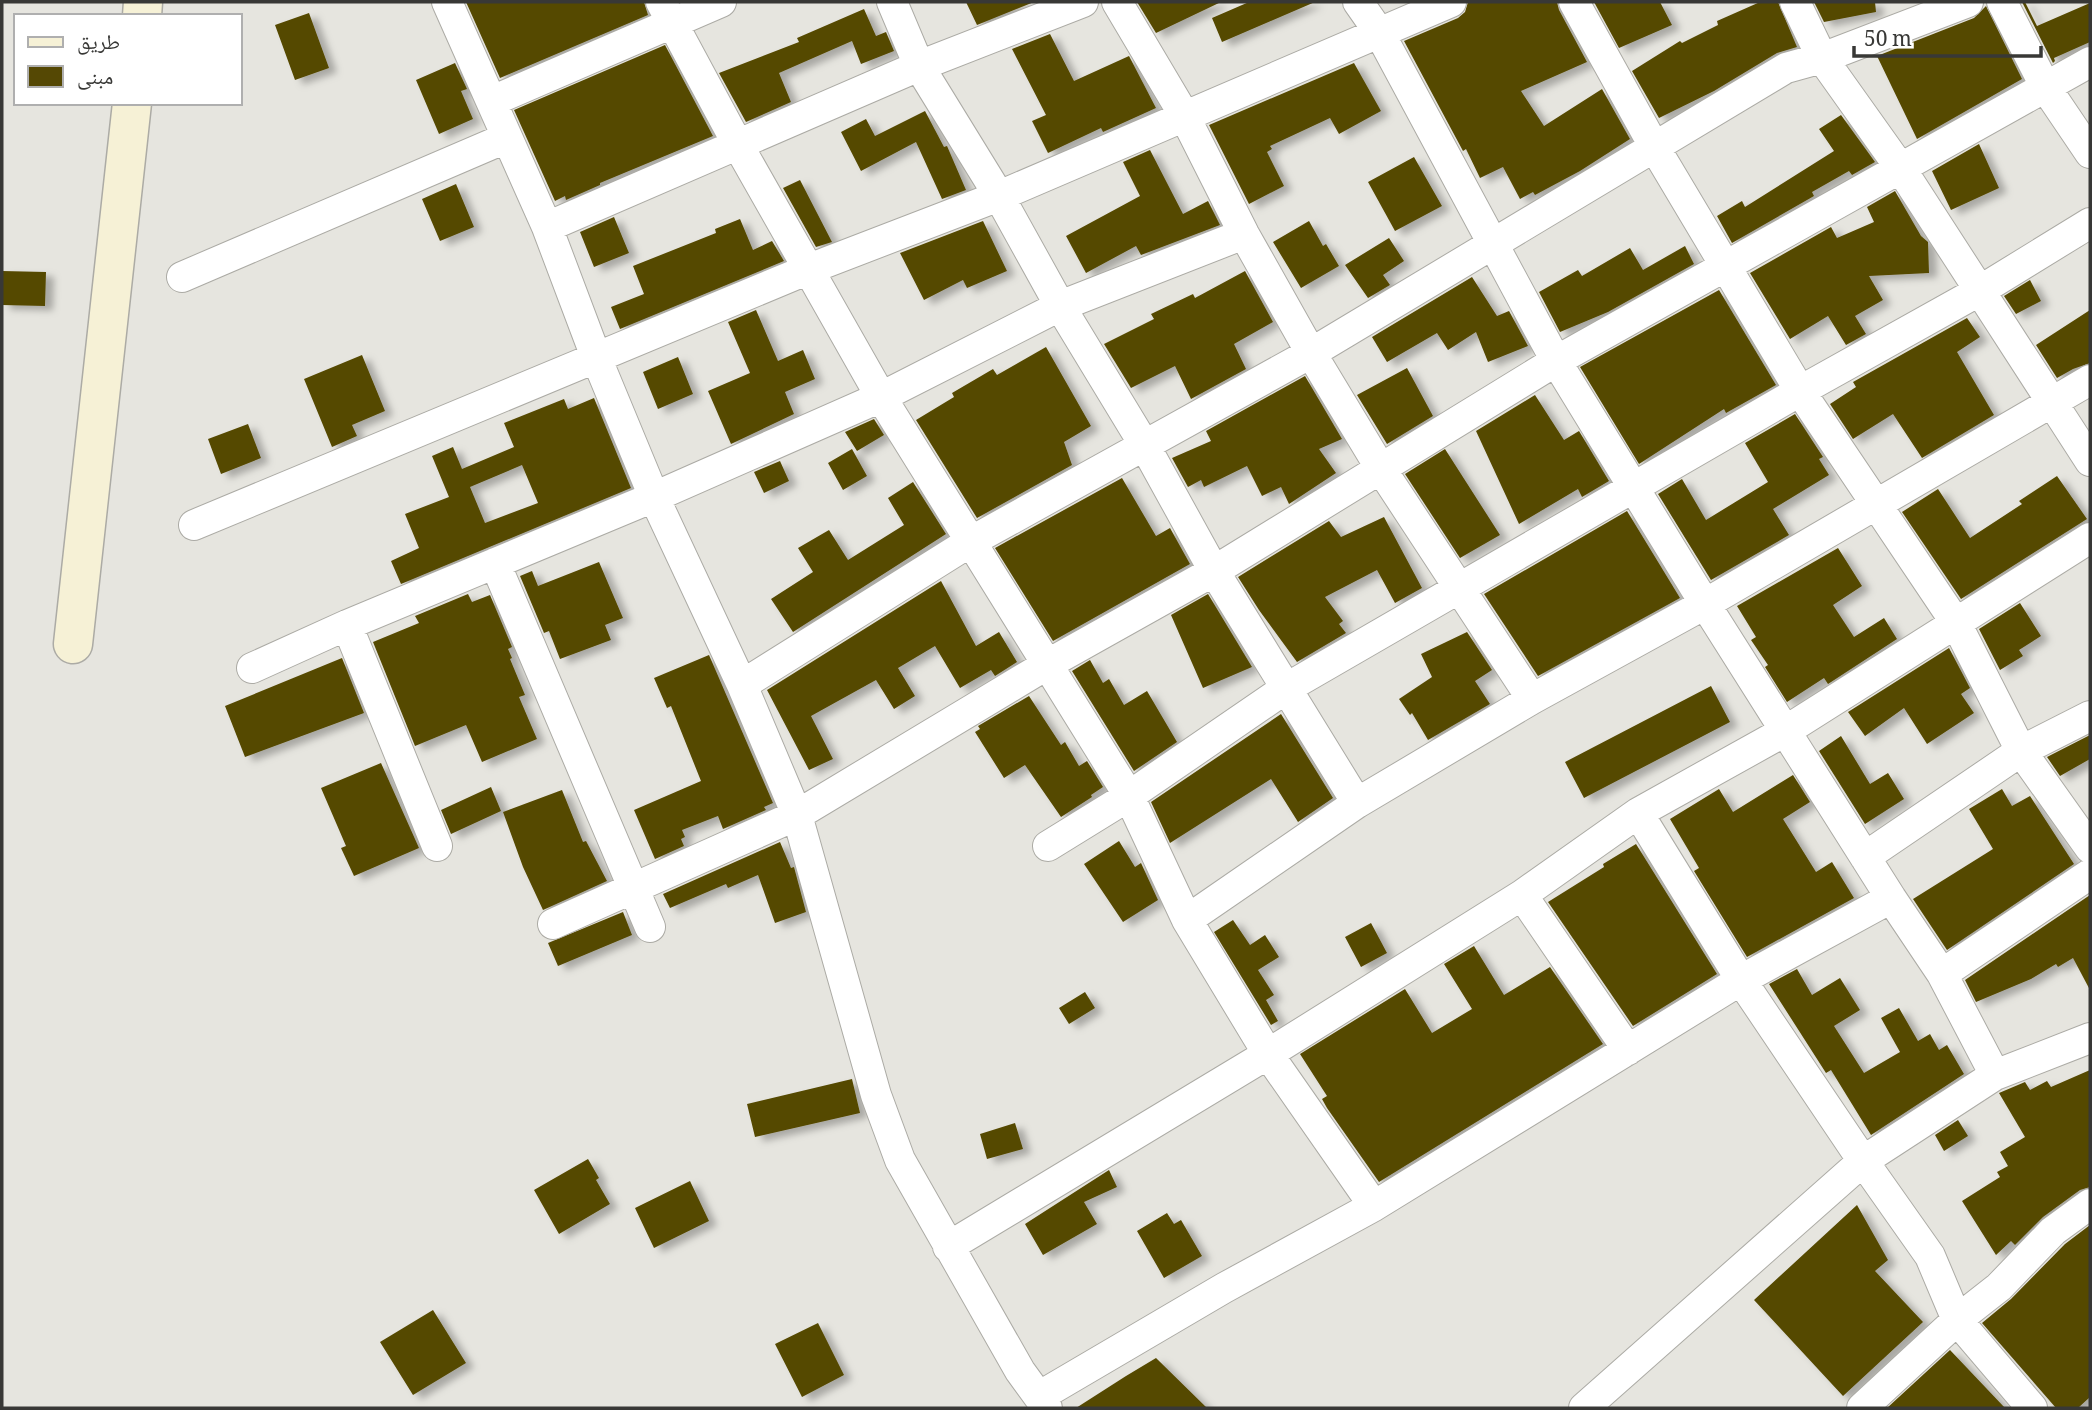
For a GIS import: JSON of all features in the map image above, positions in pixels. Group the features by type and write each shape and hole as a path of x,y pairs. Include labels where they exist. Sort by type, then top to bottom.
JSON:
{"street":[{"path":"447,2 547,227 596,357 654,497 742,685 797,815 876,1096 900,1160 1020,1371 1044,1402 1224,1288 1374,1206 1741,980 1891,898"},
{"path":"492,101 666,13 720,2"},
{"path":"892,2 919,66 999,196 1060,306 1145,446 1214,571 1357,803"},
{"path":"547,227 919,66 1083,2"},
{"path":"1117,2 1184,116 1244,234 1311,353 1381,469 1532,699"},
{"path":"1358,2 1378,32 1556,361 1705,604 1942,974 1995,1075"},
{"path":"194,525 809,269 999,196 1451,2"},
{"path":"1574,2 1654,148 1800,391 1956,623 2021,751 2090,848"},
{"path":"1795,2 1822,58 1901,169 2090,461"},
{"path":"742,685 970,542 1311,353 1786,68 1822,58 1925,10 1968,2"},
{"path":"2002,2 2046,88 2090,153"},
{"path":"666,13 881,397 1129,796 1187,920 1268,1054 1374,1206"},
{"path":"553,924 797,815 1048,664 1214,571 1556,361 2090,62"},
{"path":"73,644 132,105"},
{"path":"181,277 506,138"},
{"path":"1048,846 1129,796 1285,689 1800,391 1981,290 2090,223"},
{"path":"252,668 881,397 1060,306 1244,234"},
{"path":"1187,920 1357,803 1532,699 1705,604 2090,380"},
{"path":"948,1247 1268,1054 1522,895 1639,813 1787,730 2090,538"},
{"path":"495,563 650,927"},
{"path":"347,625 437,846"},
{"path":"1865,857 2021,751 2090,716"},
{"path":"1639,813 1741,980 1930,1256 1957,1320 2032,1408"},
{"path":"1942,974 2090,874"},
{"path":"1522,895 1628,1050"},
{"path":"1584,1408 1863,1161 1995,1075 2090,1038"},
{"path":"1862,1408 1957,1320 1999,1287 2053,1231 2090,1204"}],"building":[{"path":"466,2 644,2 648,15 500,78"},
{"path":"966,2 1034,2 977,25"},
{"path":"1137,2 1221,2 1156,33"},
{"path":"1249,2 1315,2 1222,42 1212,18"},
{"path":"1468,2 1557,2 1587,62 1521,91 1544,126 1602,89 1630,139 1580,171 1535,195 1533,192 1520,199 1503,167 1480,178 1404,41 1458,18 1465,12"},
{"path":"1594,2 1660,2 1672,25 1619,48"},
{"path":"1760,2 1778,2 1797,47 1777,53 1714,91 1659,118 1632,71 1680,41 1682,43 1718,25 1717,21"},
{"path":"1814,2 1875,2 1876,12 1824,22"},
{"path":"2022,2 2025,2 2037,26 2090,3 2090,42 2054,58 2053,63"},
{"path":"1986,6 2022,79 1917,139 1877,56 1974,18"},
{"path":"864,9 876,36 886,32 894,51 861,64 852,41 779,73 791,102 746,122 719,73 799,42 797,38"},
{"path":"309,13 329,68 295,80 275,25"},
{"path":"1050,34 1074,81 1129,56 1156,108 1103,132 1101,128 1048,153 1032,121 1046,115 1012,49"},
{"path":"665,45 713,136 566,200 565,196 555,201 514,110"},
{"path":"455,63 467,89 461,91 473,119 439,134 416,80"},
{"path":"1354,63 1381,111 1339,134 1330,118 1270,146 1272,149 1267,152 1284,186 1249,204 1209,125"},
{"path":"925,111 944,147 947,146 966,190 942,199 916,142 861,171 841,132 866,119 875,136"},
{"path":"1841,115 1875,162 1852,175 1849,171 1812,192 1814,196 1732,243 1717,216 1742,201 1745,207 1834,151 1819,129"},
{"path":"1979,144 1999,188 1951,210 1932,171"},
{"path":"1150,150 1183,214 1208,201 1220,225 1141,255 1136,246 1086,273 1066,236 1140,196 1123,162"},
{"path":"1414,157 1442,206 1395,231 1368,182"},
{"path":"800,180 832,242 816,247 783,188"},
{"path":"456,184 474,227 440,241 422,199"},
{"path":"1895,191 1921,236 1928,242 1929,273 1869,276 1883,300 1855,316 1866,334 1846,345 1828,316 1790,339 1750,273 1831,227 1837,238 1874,222 1867,207"},
{"path":"614,217 629,253 594,267 580,232"},
{"path":"740,219 753,250 772,241 784,261 620,329 611,307 644,294 633,266 716,233 715,229"},
{"path":"983,221 1007,271 967,288 963,280 924,300 900,253"},
{"path":"1309,221 1323,246 1326,244 1339,266 1301,288 1273,242"},
{"path":"1389,238 1404,261 1383,275 1390,285 1368,298 1345,265"},
{"path":"1685,246 1694,264 1608,312 1560,332 1539,292 1578,270 1582,276 1630,248 1643,270"},
{"path":"2,271 46,272 45,306 2,305"},
{"path":"1245,271 1273,322 1234,344 1246,369 1191,399 1175,366 1131,388 1104,344 1154,319 1151,314 1193,294 1195,298"},
{"path":"1472,277 1497,316 1509,311 1528,346 1488,362 1476,332 1448,350 1437,333 1387,362 1372,337"},
{"path":"2030,280 2041,301 2016,314 2004,296"},
{"path":"1719,290 1776,385 1726,413 1724,409 1639,464 1580,367"},
{"path":"756,310 778,361 803,350 815,379 785,392 794,414 731,444 708,391 750,373 728,322"},
{"path":"2090,310 2090,363 2057,378 2036,345"},
{"path":"1967,318 1980,337 1957,352 1994,415 1922,458 1893,414 1853,439 1830,404 1856,387 1853,382"},
{"path":"1046,347 1091,426 1064,442 1072,465 977,518 916,420 954,397 952,393 993,369 997,375"},
{"path":"362,355 385,411 352,425 357,436 332,447 304,379"},
{"path":"678,357 693,394 658,409 643,372"},
{"path":"1407,368 1433,416 1387,444 1357,395"},
{"path":"1305,376 1342,439 1319,449 1336,473 1289,504 1281,487 1262,496 1247,466 1204,487 1201,480 1188,487 1172,458 1211,441 1206,431"},
{"path":"1535,395 1564,440 1579,431 1609,481 1582,497 1578,489 1519,524 1476,431"},
{"path":"594,398 631,488 401,584 391,561 419,548 405,514 449,497 432,456 453,447 462,469 514,447 504,423 564,399 568,409","holes":["522,465 538,503 485,523 470,487"]},
{"path":"1795,414 1823,457 1819,459 1829,475 1773,509 1789,535 1711,580 1658,494 1682,479 1706,520 1768,482 1745,443"},
{"path":"874,419 884,435 857,451 845,432"},
{"path":"248,424 261,458 221,474 208,439"},
{"path":"852,449 867,476 843,490 828,463"},
{"path":"1445,449 1500,535 1460,558 1405,474"},
{"path":"780,461 789,481 764,493 754,472"},
{"path":"2057,476 2087,519 1961,599 1902,512 1938,489 1970,538 2022,504 2019,501"},
{"path":"1122,478 1156,536 1170,528 1190,564 1053,641 995,548"},
{"path":"913,482 946,534 793,632 771,599 813,572 798,548 829,530 848,560 904,525 888,498"},
{"path":"1627,511 1680,598 1538,676 1484,594"},
{"path":"1384,517 1422,588 1395,603 1377,570 1325,597 1343,621 1339,624 1346,633 1297,662 1238,577 1329,521 1341,537"},
{"path":"1838,548 1862,586 1833,605 1854,637 1884,618 1897,639 1828,684 1824,678 1787,702 1765,667 1768,665 1751,640 1756,637 1737,606"},
{"path":"599,562 623,618 605,625 611,640 560,659 549,631 544,633 520,576 532,571 538,586"},
{"path":"941,581 976,646 999,632 1017,662 995,676 991,670 960,688 935,646 898,668 915,696 894,709 876,680 811,716 833,759 809,770 767,690"},
{"path":"468,594 472,602 490,595 512,647 508,649 512,658 510,659 525,695 519,697 537,739 482,762 466,725 415,746 373,642 419,623 415,616"},
{"path":"1208,594 1252,667 1203,688 1171,615"},
{"path":"2020,603 2041,636 2019,650 2023,656 2000,670 1979,629"},
{"path":"1467,632 1492,670 1475,681 1490,704 1428,740 1412,713 1410,715 1399,699 1432,677 1421,654"},
{"path":"1949,648 1970,688 1961,694 1974,713 1927,744 1904,708 1865,736 1848,712"},
{"path":"709,655 773,803 764,807 766,810 723,829 718,816 682,830 685,837 681,839 684,846 655,859 634,810 701,781 671,706 667,708 654,678"},
{"path":"342,658 364,713 245,757 225,706"},
{"path":"1090,660 1103,683 1109,679 1124,705 1147,691 1177,742 1134,771 1072,671"},
{"path":"1711,686 1730,722 1584,798 1565,762"},
{"path":"1029,696 1061,745 1065,742 1079,766 1087,761 1103,787 1061,817 1025,765 1004,778 975,732 980,729 978,726"},
{"path":"1281,714 1333,798 1298,822 1271,779 1170,843 1151,802"},
{"path":"2090,735 2090,759 2060,776 2047,757"},
{"path":"1841,736 1870,784 1888,773 1904,799 1865,824 1819,751"},
{"path":"381,763 419,848 354,876 341,848 346,846 321,788"},
{"path":"1793,775 1810,802 1783,819 1816,872 1832,862 1854,898 1747,957 1694,871 1699,868 1670,819 1719,789 1733,812"},
{"path":"491,787 501,811 451,834 441,810"},
{"path":"2002,789 2012,806 2030,796 2074,864 1947,950 1913,899 1993,849 1969,809"},
{"path":"562,790 583,842 586,841 607,881 543,910 523,867 503,812"},
{"path":"1119,841 1135,867 1141,863 1158,900 1123,922 1084,864"},
{"path":"780,842 791,868 794,867 806,912 775,923 758,875 728,888 726,884 670,908 663,894"},
{"path":"1636,844 1717,974 1633,1026 1548,902"},
{"path":"2090,895 2090,990 2073,958 1976,1002 1965,980"},
{"path":"623,912 632,935 558,966 548,943"},
{"path":"1233,920 1250,945 1265,935 1279,957 1258,970 1274,995 1266,1000 1278,1021 1271,1025 1214,932"},
{"path":"1371,923 1387,953 1361,967 1345,937"},
{"path":"1474,946 1504,995 1550,967 1603,1044 1379,1182 1327,1108 1322,1099 1327,1096 1300,1054 1405,989 1432,1033 1472,1009 1444,964"},
{"path":"1797,969 1812,995 1840,978 1860,1010 1834,1026 1864,1073 1900,1052 1881,1018 1899,1008 1918,1041 1930,1034 1939,1050 1947,1045 1964,1074 1871,1135 1831,1070 1826,1073 1769,984"},
{"path":"1085,992 1095,1008 1069,1024 1059,1008"},
{"path":"2090,1070 2090,1187 2080,1190 2043,1217 2015,1245 2011,1241 1996,1255 1962,1201 2000,1177 1997,1172 2008,1166 2000,1152 2025,1137 1999,1093 2025,1082 2030,1090 2047,1081 2051,1087"},
{"path":"852,1079 860,1113 755,1137 747,1104"},
{"path":"1958,1120 1968,1136 1944,1151 1935,1135"},
{"path":"1015,1123 1023,1149 987,1159 980,1134"},
{"path":"588,1159 610,1204 559,1234 534,1190"},
{"path":"1109,1170 1117,1187 1084,1202 1097,1224 1043,1255 1025,1224"},
{"path":"690,1181 709,1221 654,1248 635,1208"},
{"path":"1857,1205 1888,1260 1875,1271 1923,1322 1843,1396 1754,1300"},
{"path":"1167,1213 1174,1224 1181,1220 1202,1256 1164,1278 1137,1231"},
{"path":"2090,1225 2090,1397 2078,1408 2056,1408 1982,1323 2011,1299 2065,1244"},
{"path":"433,1310 466,1363 413,1395 380,1342"},
{"path":"818,1323 844,1375 802,1397 775,1344"},
{"path":"1950,1350 2005,1408 1887,1408"},
{"path":"1156,1358 1207,1408 1076,1408 1126,1376"}]}
